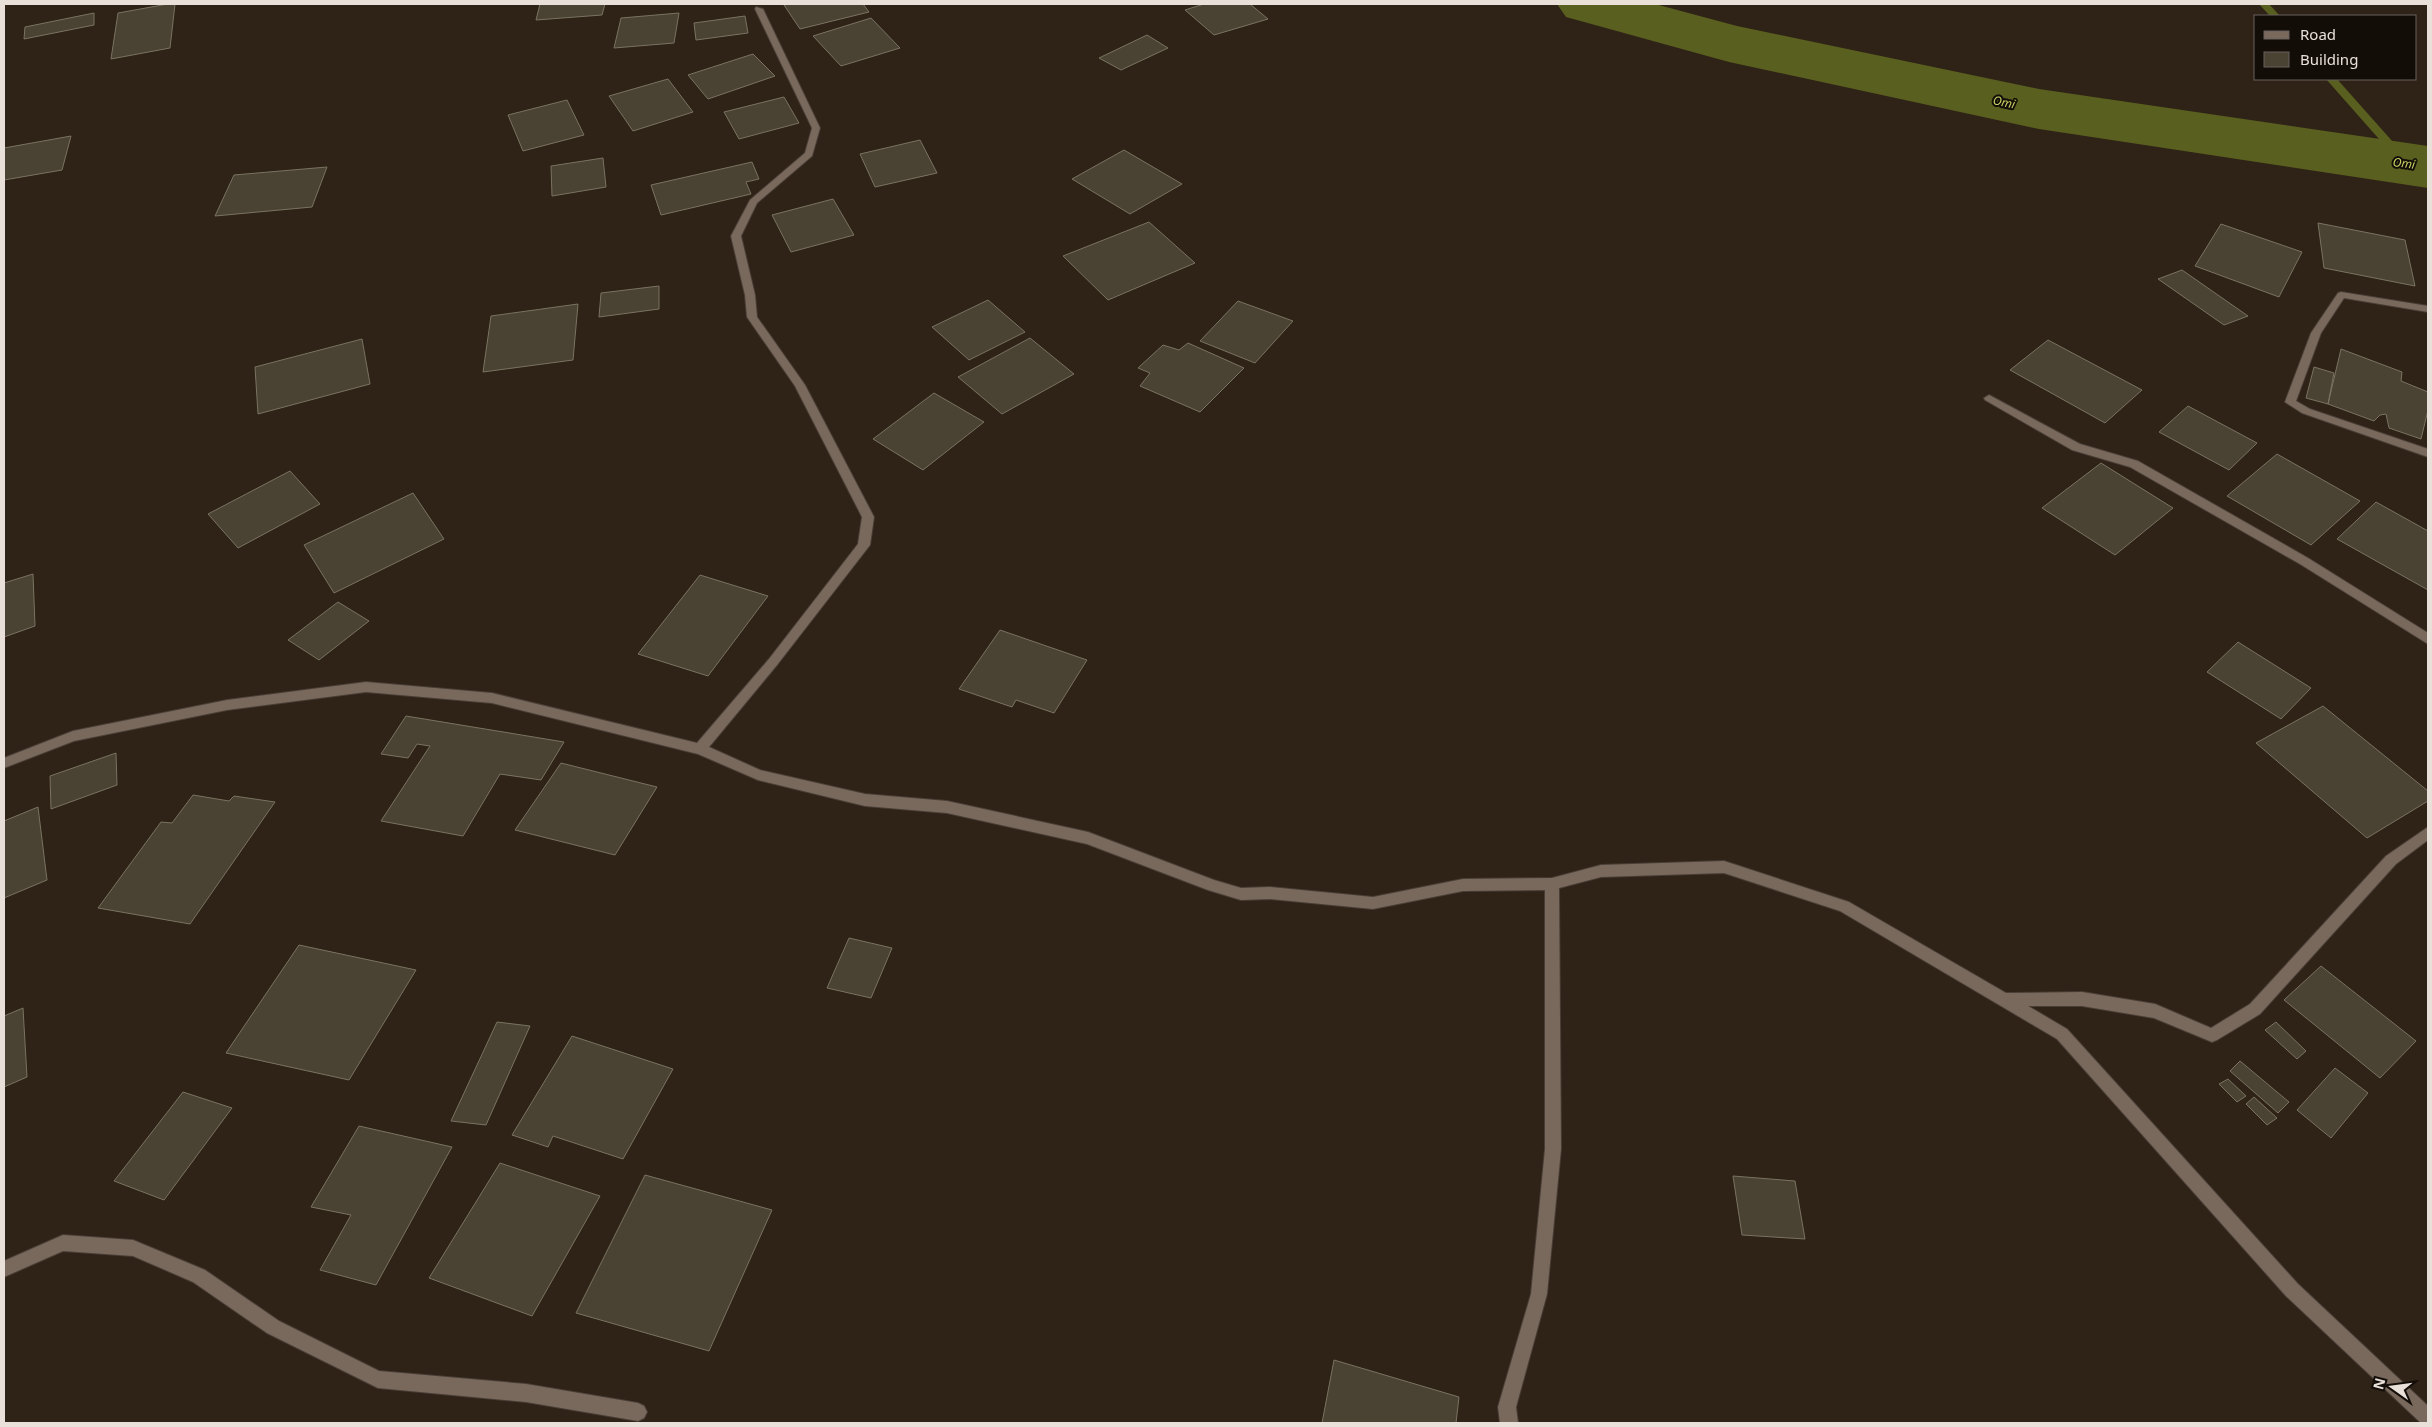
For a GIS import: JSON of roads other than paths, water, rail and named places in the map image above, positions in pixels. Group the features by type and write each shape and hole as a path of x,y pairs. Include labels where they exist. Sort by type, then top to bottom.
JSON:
{"street":[{"path":"700,749 773,662 864,545 868,517 800,385 752,317 750,295 736,236 753,202 809,154 816,128 759,9"},
{"path":"2428,309 2340,294 2316,333 2290,402 2306,411 2428,453"},
{"path":"1989,398 2076,447 2134,464 2304,561 2428,638"},
{"path":"4,763 73,736 227,706 366,687 492,698 700,749 758,776 865,800 947,807 1088,838 1213,886 1241,894 1270,893 1374,903 1463,885 1552,884 1601,871 1724,867 1844,906 2062,1034 2292,1290 2428,1418"},
{"path":"2004,1000 2082,999 2155,1011 2212,1035 2255,1009 2391,860 2428,833"},
{"path":"1509,1423 1507,1408 1539,1294 1554,1149 1551,986 1552,884"},
{"path":"4,1269 63,1243 133,1248 199,1276 273,1327 378,1379 526,1393 638,1412"}],"waterway":[{"name":"Omi","path":"1587,4 1729,43 2039,109 2428,167"},
{"path":"2264,4 2274,15"},
{"path":"2332,80 2405,162"}]}
